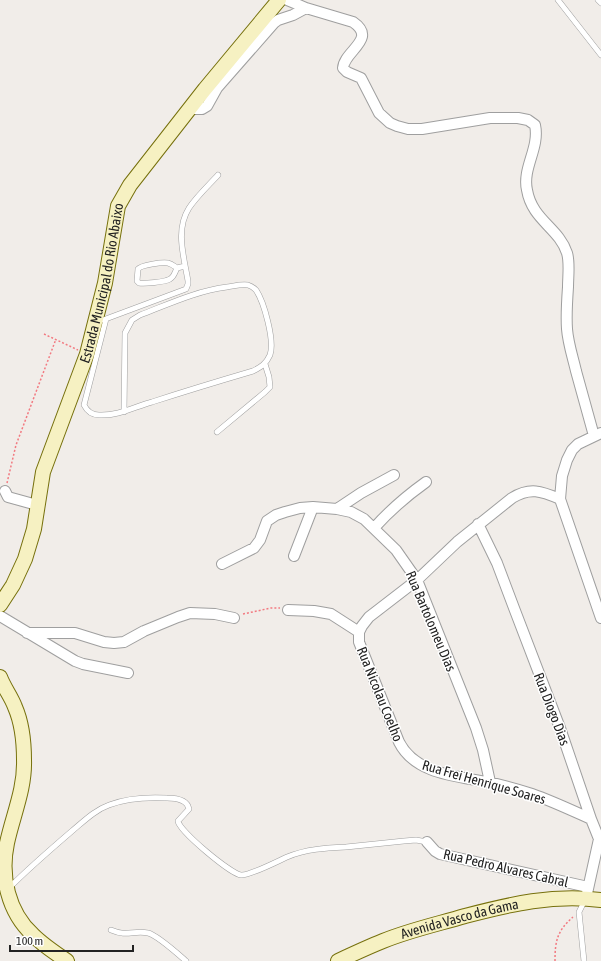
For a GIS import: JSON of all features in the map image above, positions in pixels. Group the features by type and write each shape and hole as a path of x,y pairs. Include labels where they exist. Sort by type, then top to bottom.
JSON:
{"street":[{"name":"Estrada Municipal do Rio Abaixo","path":"0,605 13,585 25,559 34,529 43,472 61,428 100,321 118,206 130,185 244,41 279,0"},
{"path":"287,0 306,8 353,22 359,26 361,31 361,40 357,48 346,58 343,68 347,72 361,78 379,113 390,123 408,129 422,129 490,118 518,118 528,120 535,125 535,148 527,171 526,188 528,198 544,223 560,239 567,254 567,330 572,356 597,434 578,444 572,450 562,476 560,499 601,618"},
{"path":"190,109 202,109 207,106 217,88 274,23 306,8"},
{"path":"337,509 361,493 394,475"},
{"path":"374,528 399,502 426,482"},
{"name":"Rua Nicolau Coelho","path":"403,750 359,642 359,632 362,626 369,617 417,580 478,524 520,493 537,491 560,499"},
{"path":"5,492 8,497 37,505"},
{"path":"294,556 313,507"},
{"name":"Rua Bartolomeu Dias","path":"222,564 254,548 260,540 267,521 276,515 300,508 313,507 351,512 364,519 396,550 417,580 476,728 483,750 490,782"},
{"name":"Rua Diogo Dias","path":"478,524 497,563 560,728 591,819 600,839 587,893"},
{"path":"288,610 314,611 331,614 359,632"},
{"path":"28,633 75,633 104,642 114,643 124,642 151,628 190,613 215,614 234,618"},
{"path":"0,616 82,664 128,673"},
{"path":"1,680 15,705 19,717 23,736 24,761 22,782 7,843 5,862 7,890 14,910 32,935 47,948 67,961"},
{"name":"Rua Frei Henrique Soares","path":"403,750 411,759 420,765 433,770 490,782 531,794 591,819"},
{"name":"Rua Pedro Alvares Cabral","path":"426,842 440,854 587,893"},
{"name":"Avenida Vasco da Gama","path":"338,961 384,941 426,927 484,911 549,898 587,893 601,900"}],"lane":[{"path":"558,0 601,55"},
{"path":"598,0 601,4"},
{"path":"124,412 125,334 132,320 140,315 195,293 239,285 249,285 256,289 271,336 272,344 270,354 265,364 253,371 151,402 124,412 99,415 88,411 84,405 100,321 186,289 188,281 182,250 181,234 183,221 190,206 218,174"},
{"path":"166,263 172,264 177,268 174,275 169,280 144,284 137,281 138,270 142,266 166,263"},
{"path":"177,268 185,266"},
{"path":"217,432 270,387 270,377 265,364"},
{"path":"7,890 40,858 92,814 108,805 128,800 162,798 177,799 184,802 189,806 189,809 178,821 180,827 194,841 231,870 240,875 244,875 293,855 317,849 416,840 426,842"},
{"path":"584,961 579,912 587,893"},
{"path":"111,930 125,934 142,933 154,935 186,961"}],"path":[{"path":"44,334 87,354"},
{"path":"5,492 16,445 56,340"},
{"path":"234,618 241,614 261,610 276,608 288,610"},
{"path":"555,961 557,935 564,924 579,912"}]}
